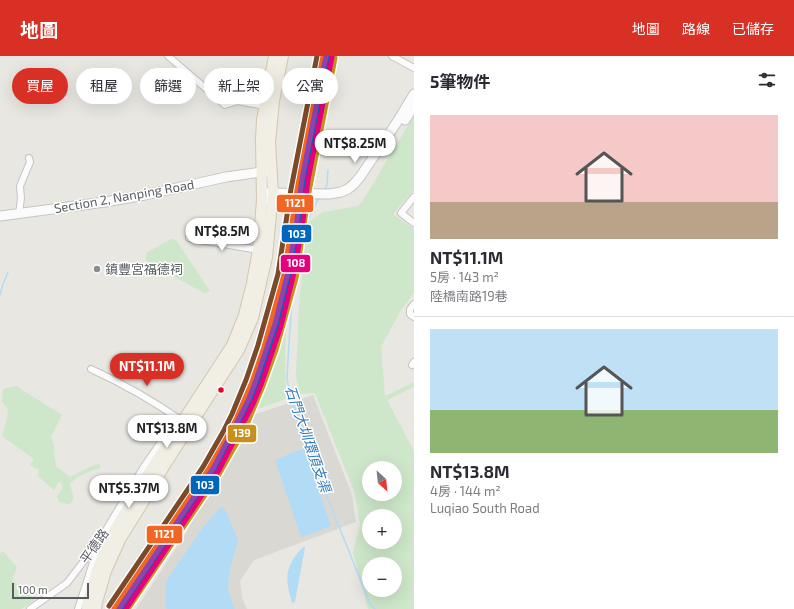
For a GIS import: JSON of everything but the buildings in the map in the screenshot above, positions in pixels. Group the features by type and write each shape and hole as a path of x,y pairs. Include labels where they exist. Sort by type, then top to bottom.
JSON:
{"main road":[{"path":"269,107 274,56"},
{"path":"186,423 239,350 253,318 267,257 267,171 261,139 262,120 269,107 283,56"},
{"path":"87,609 88,600 97,570 111,536 186,423 232,345 244,315 252,283 267,197"},
{"path":"96,609 106,571 121,538 139,510 161,462"}],"street":[{"path":"168,56 225,105 238,101 269,107"},
{"path":"392,56 414,68"},
{"path":"267,197 329,194 348,190 360,177 414,94"},
{"path":"267,197 330,199 342,198 349,195 363,183 414,106"},
{"path":"19,214 20,186 30,162 29,158"},
{"name":"Section 2, Nanping Road","path":"0,216 145,195 226,176 267,171"},
{"path":"414,197 401,213 414,223"},
{"path":"188,238 258,250"},
{"path":"414,304 410,309 410,314 414,316"},
{"path":"91,369 150,399 186,423"},
{"name":"平德路","path":"30,609 67,583 100,540 143,468 170,429 186,423"},
{"path":"78,609 100,540"}],"shaded area":[{"path":"313,395 352,495 356,522 254,560 240,581 242,598 247,609 136,609 184,536 250,416"}],"green space":[{"path":"414,116 414,190 393,214 414,229 414,293 401,310 381,347 385,396 414,382 414,387 387,400 414,451 414,609 368,609 365,597 402,597 402,557 362,557 362,587 353,553 360,524 354,491 315,393 300,394 296,376 299,306 307,223 323,212 358,206 362,202"},
{"path":"171,239 176,240 210,291 206,294 146,262 146,253"},
{"path":"289,282 285,352 286,399 255,410"},
{"path":"16,386 62,415 51,437 54,445 56,466 70,477 94,465 100,464 100,468 80,476 70,484 73,500 70,504 61,503 58,501 57,496 62,489 61,481 54,490 38,476 39,470 30,465 34,459 2,436 8,412 7,408 2,402 3,389"},
{"path":"3,551 17,567 12,580 35,600 21,609 0,609 0,554"}],"water":[{"path":"304,448 331,526 301,537 275,460"},
{"path":"223,507 228,515 238,541 229,573 228,591 235,609 167,609 165,583 203,527 220,508"},
{"path":"303,547 305,547 295,602 292,603 287,580 289,567"}],"waterway":[{"name":"石門大圳環頂支渠","path":"324,191 327,185 328,170"},
{"name":"石門大圳環頂支渠","path":"320,197 301,235 293,285 287,379 291,398 324,489 370,604 375,609"},
{"path":"0,295 8,272"}],"transit line":[{"path":"109,606 203,467 232,414 246,380 258,345 278,274 291,189 317,56"},
{"name":"1121","path":"114,609 208,470 228,435 252,382 264,347 284,275 297,190 323,56"},
{"path":"119,609 214,467 248,401 255,383 275,324 287,276 296,228 302,179 326,56"},
{"name":"103","path":"121,609 213,473 233,438 258,384 270,349 290,277 303,191 329,57"},
{"name":"108","path":"126,609 219,470 253,404 261,385 281,326 293,277 302,229 308,180 332,57"},
{"name":"139","path":"128,609 218,476 248,422 263,386 276,350 296,278 309,192 335,58"}],"place":[{"name":"鎮豐宮福德祠","path":"97,269"}]}
